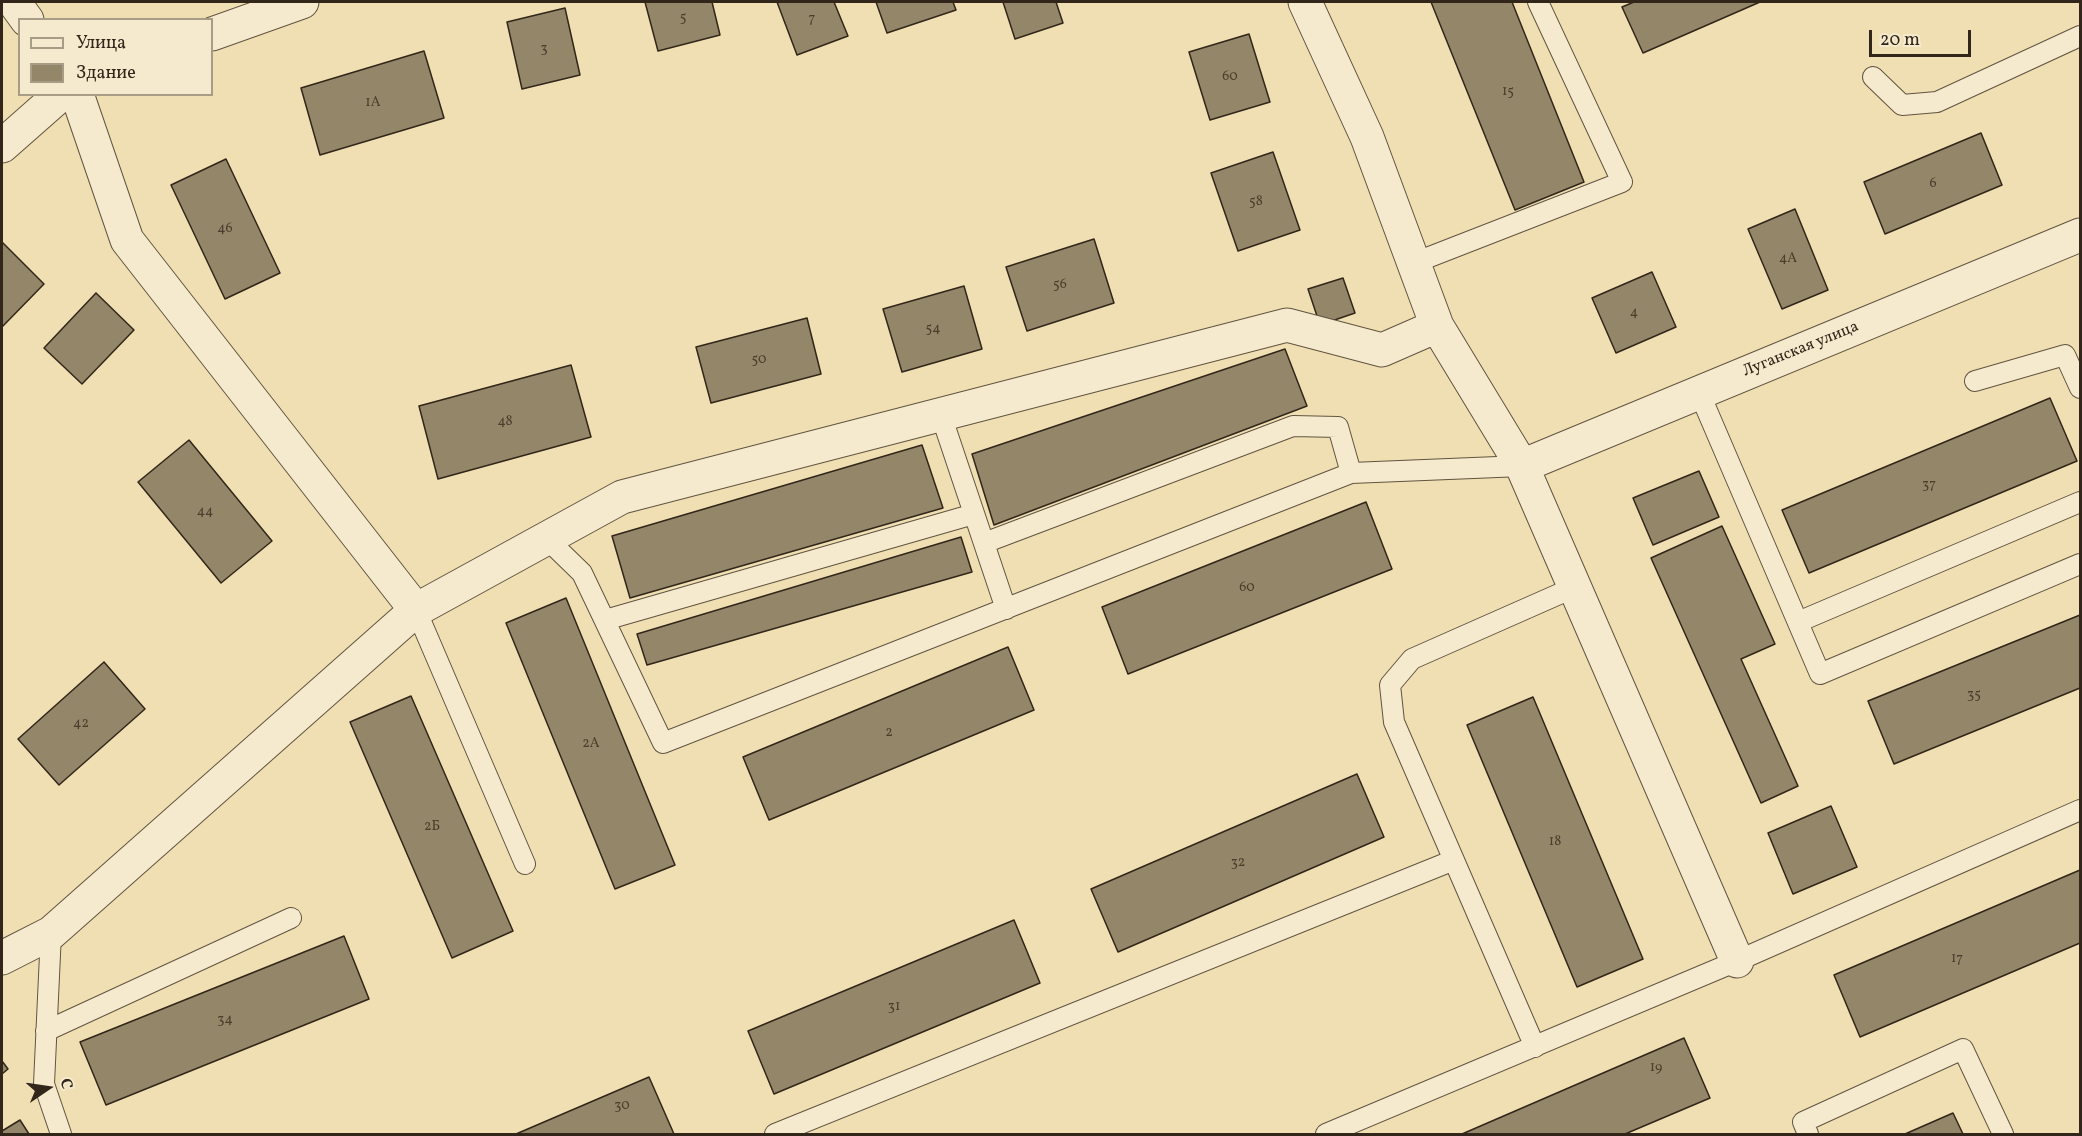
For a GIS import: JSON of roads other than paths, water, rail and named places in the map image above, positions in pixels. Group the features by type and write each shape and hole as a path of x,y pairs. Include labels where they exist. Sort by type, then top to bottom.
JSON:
{"street":[{"path":"14,2 26,18"},
{"path":"213,34 302,2"},
{"path":"1305,2 1367,137 1437,326 1522,465 1737,961"},
{"path":"2,146 59,96"},
{"path":"78,96 127,240 416,610"},
{"name":"Луганская улица","path":"1522,465 2080,235"},
{"path":"2,958 51,933 416,610 622,497 1287,325 1382,350 1437,326"}],"lane":[{"path":"1414,263 1622,182 1538,2"},
{"path":"1873,77 1902,105 1937,102 2080,36"},
{"path":"1975,381 2065,355 2080,388"},
{"path":"1699,392 1820,674 2080,564"},
{"path":"941,415 1006,609"},
{"path":"984,543 1293,426 1338,427 1351,473"},
{"path":"547,538 582,573 663,743 1351,473 1522,465"},
{"path":"1798,622 2080,502"},
{"path":"604,620 974,514"},
{"path":"1535,1047 1394,722 1390,685 1412,659 1575,587"},
{"path":"416,610 525,864"},
{"path":"1326,1134 1737,961 2080,810"},
{"path":"775,1134 1454,860"},
{"path":"46,1031 291,918"},
{"path":"51,933 44,1084 61,1134"},
{"path":"1808,1134 1803,1122 1963,1049 2003,1134"}]}
